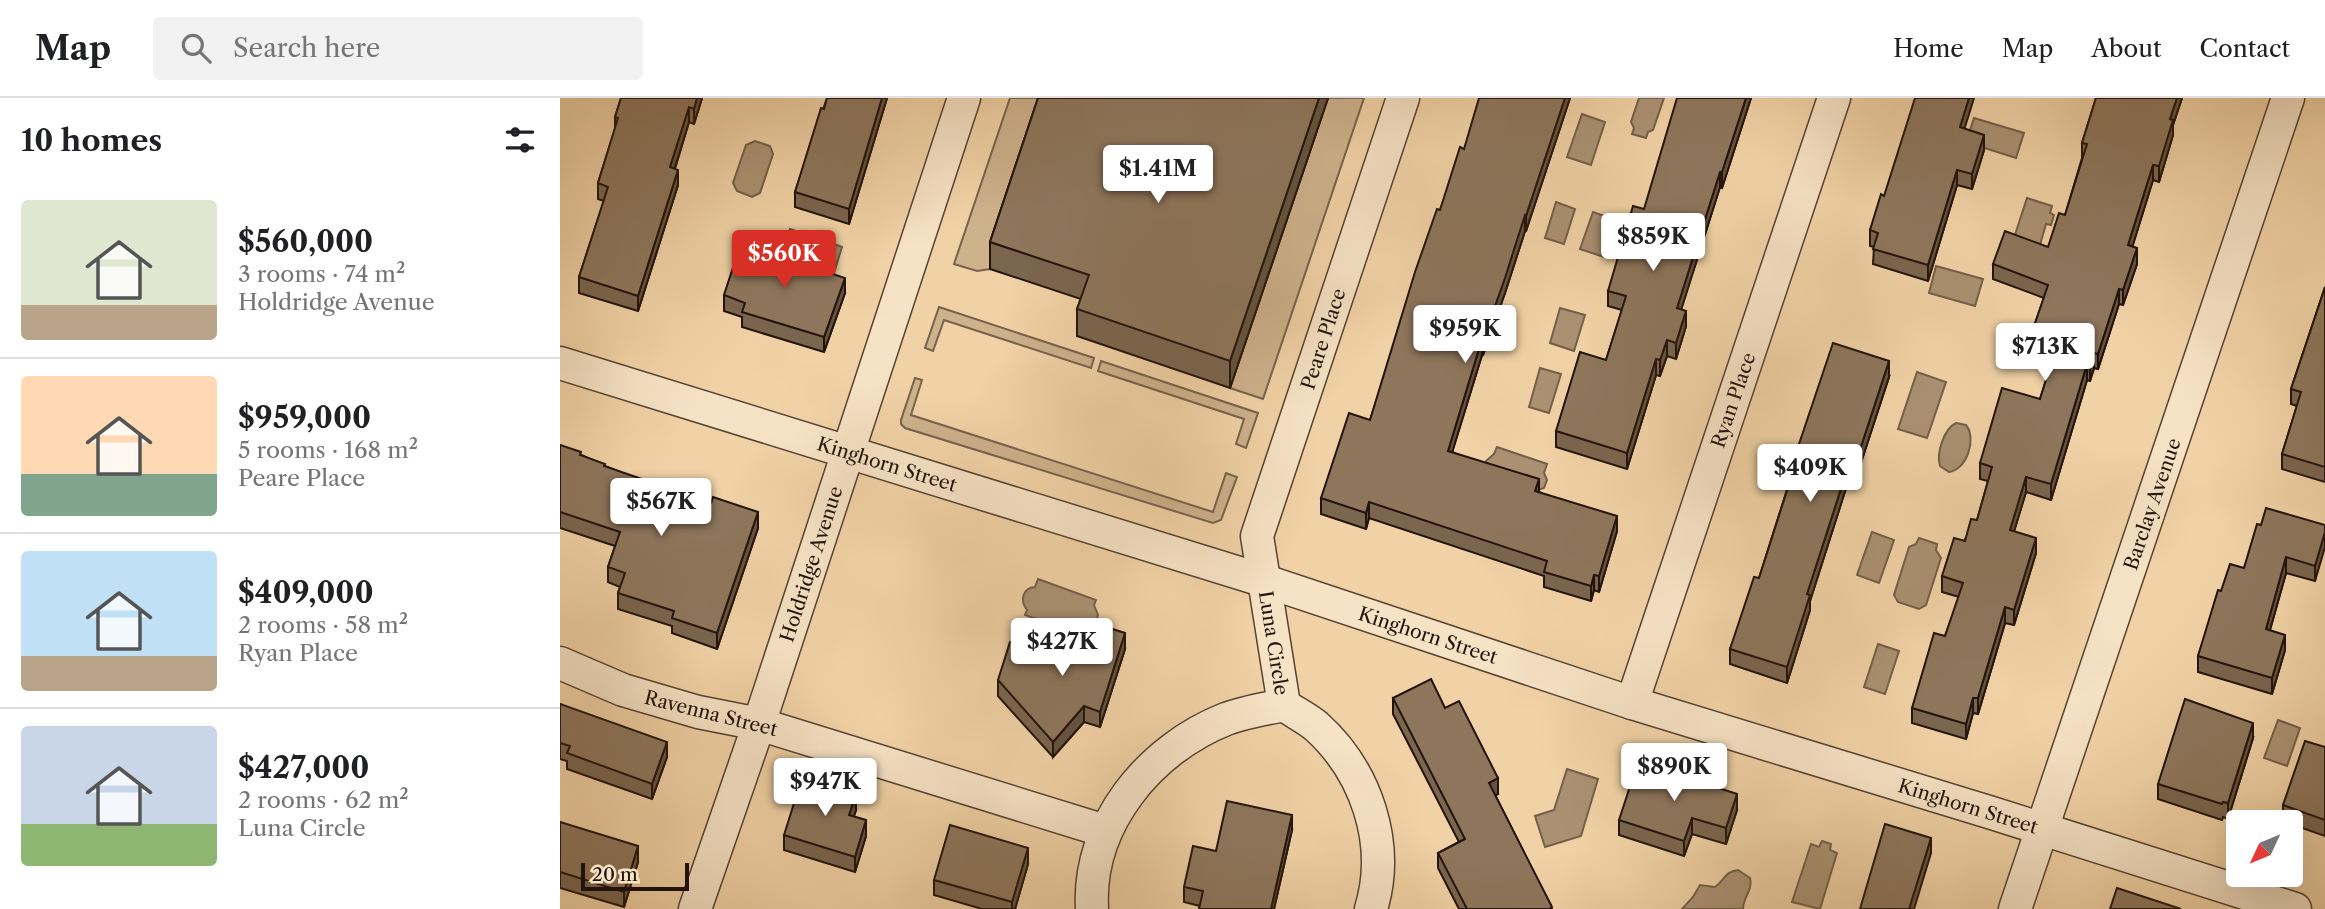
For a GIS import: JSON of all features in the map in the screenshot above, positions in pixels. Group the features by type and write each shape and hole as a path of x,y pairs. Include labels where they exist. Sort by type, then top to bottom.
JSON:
{"street":[{"name":"Holdridge Avenue","path":"695,909 759,724 964,98"},
{"name":"Peare Place","path":"1265,581 1257,536 1403,98"},
{"name":"Ryan Place","path":"1632,703 1834,98"},
{"name":"Barclay Avenue","path":"2015,909 2288,98"},
{"name":"Kinghorn Street","path":"560,363 1265,581 1632,703 2295,909"},
{"name":"Luna Circle","path":"1265,581 1284,705"},
{"name":"Ravenna Street","path":"560,663 623,690 698,712 759,724 1105,831"},
{"name":"Luna Circle","path":"1092,909 1091,895 1096,861 1105,831 1127,794 1154,765 1193,736 1228,719 1284,705 1314,724 1341,752 1357,777 1372,815 1378,849 1376,893 1371,909"}],"shaded area":[{"path":"1010,98 1047,98 990,269 977,271 954,264"},
{"path":"1328,98 1364,98 1263,399 1230,388"},
{"path":"1639,98 1664,98 1653,130 1648,132 1646,138 1632,134 1634,128 1631,122"},
{"path":"1582,114 1605,122 1591,165 1567,157"},
{"path":"1974,118 2024,133 2016,158 1966,142"},
{"path":"755,141 770,146 773,154 760,193 752,197 737,191 733,183 746,145"},
{"path":"2027,198 2052,206 2050,213 2054,215 2051,225 2046,224 2038,252 2012,244"},
{"path":"1556,202 1575,209 1564,244 1545,238"},
{"path":"1593,212 1616,220 1604,257 1580,249"},
{"path":"790,229 842,247 834,273 781,255"},
{"path":"1936,266 1983,279 1975,306 1929,293"},
{"path":"939,307 1094,358 1091,368 944,320 933,351 925,348"},
{"path":"1560,308 1585,315 1574,351 1550,343"},
{"path":"1101,361 1258,413 1246,448 1236,444 1244,419 1098,371"},
{"path":"1540,368 1561,374 1549,413 1529,407"},
{"path":"1917,372 1946,382 1927,438 1898,429"},
{"path":"915,378 922,380 911,415 1213,512 1226,473 1237,477 1221,520 1213,523 905,428 901,420"},
{"path":"1956,423 1966,425 1971,438 1970,445 1961,466 1949,472 1940,466 1939,455 1945,436"},
{"path":"1497,447 1547,464 1544,488 1538,490 1485,465"},
{"path":"1872,532 1894,540 1879,583 1857,575"},
{"path":"1919,538 1937,544 1936,550 1941,558 1926,605 1919,609 1898,602 1894,595 1909,547 1916,544"},
{"path":"1038,579 1096,600 1094,605 1098,615 1095,625 1083,635 1025,615 1027,610 1023,596 1027,590 1035,587"},
{"path":"1878,644 1899,651 1885,694 1864,687"},
{"path":"2278,720 2300,728 2287,766 2264,758"},
{"path":"1567,769 1598,779 1581,836 1545,847 1535,816 1554,810"},
{"path":"1822,841 1831,844 1830,850 1837,853 1820,909 1792,902 1811,844 1819,847"},
{"path":"1738,870 1750,878 1743,909 1682,909 1700,885 1715,887 1727,874"}],"building":[{"path":"621,98 697,98 694,109 689,107 670,167 678,170 638,296 579,277 608,187 598,183 618,118 615,117"},
{"path":"827,98 882,98 849,209 795,192 821,108 824,109"},
{"path":"1038,98 1319,98 1230,361 1077,309 1089,275 990,242"},
{"path":"1479,98 1565,98 1482,339 1448,451 1539,479 1535,491 1617,516 1599,576 1594,575 1591,586 1544,572 1547,561 1369,502 1366,513 1321,498 1349,413 1370,420 1415,272 1437,209 1440,210 1460,147 1464,149"},
{"path":"1677,98 1746,98 1677,308 1686,311 1676,343 1667,340 1660,360 1656,359 1627,453 1556,431 1580,352 1606,360 1626,296 1608,291 1633,206 1644,209"},
{"path":"1915,98 1969,98 1960,127 1984,135 1972,174 1957,170 1928,265 1873,249 1878,233 1870,230 1881,194 1884,196"},
{"path":"2096,98 2177,98 2159,166 2153,165 2128,245 2137,248 2123,290 2119,289 2098,354 2094,353 2090,365 2087,364 2051,484 2026,477 2010,530 2036,538 2014,610 2005,607 1978,698 1973,698 1966,724 1912,708 1934,633 1945,636 1963,583 1942,576 1954,538 1965,541 1971,519 1977,520 1992,467 1980,463 2002,388 2040,399 2058,341 2032,332 2048,285 1993,264 2005,231 2048,247 2059,213 2065,215 2087,144 2082,143"},
{"path":"741,243 845,278 824,337 742,312 745,303 724,295"},
{"path":"2325,287 2325,467 2282,454 2301,392 2291,389"},
{"path":"1833,343 1889,361 1854,468 1848,467 1807,594 1810,595 1787,667 1730,649 1754,577 1759,578 1800,450 1797,450"},
{"path":"560,445 581,452 580,455 605,464 604,466 711,503 713,497 758,512 717,633 672,618 674,611 618,593 625,573 608,567 620,532 560,512"},
{"path":"2266,508 2325,525 2315,566 2286,557 2266,629 2285,635 2272,678 2198,656 2218,590 2221,591 2230,564 2244,568 2257,524 2261,525"},
{"path":"1087,621 1125,633 1100,712 1084,706 1053,742 998,680 1010,642 1074,662"},
{"path":"1431,679 1445,708 1459,701 1498,778 1489,783 1552,907 1549,909 1467,909 1438,853 1465,839 1393,698"},
{"path":"2185,699 2253,723 2228,803 2222,804 2158,784"},
{"path":"560,704 667,742 652,784 567,753 570,746 560,743"},
{"path":"2305,741 2325,747 2325,820 2283,805"},
{"path":"1638,762 1737,794 1726,828 1692,818 1684,841 1619,820"},
{"path":"802,778 856,794 849,815 866,820 855,857 784,835"},
{"path":"1227,801 1292,815 1271,909 1199,909 1203,891 1184,887 1193,846 1216,851"},
{"path":"560,822 638,846 624,892 560,872"},
{"path":"1885,824 1931,838 1909,909 1860,909"},
{"path":"950,825 1028,848 1012,902 934,880"},
{"path":"2117,888 2181,909 2110,909"}]}
